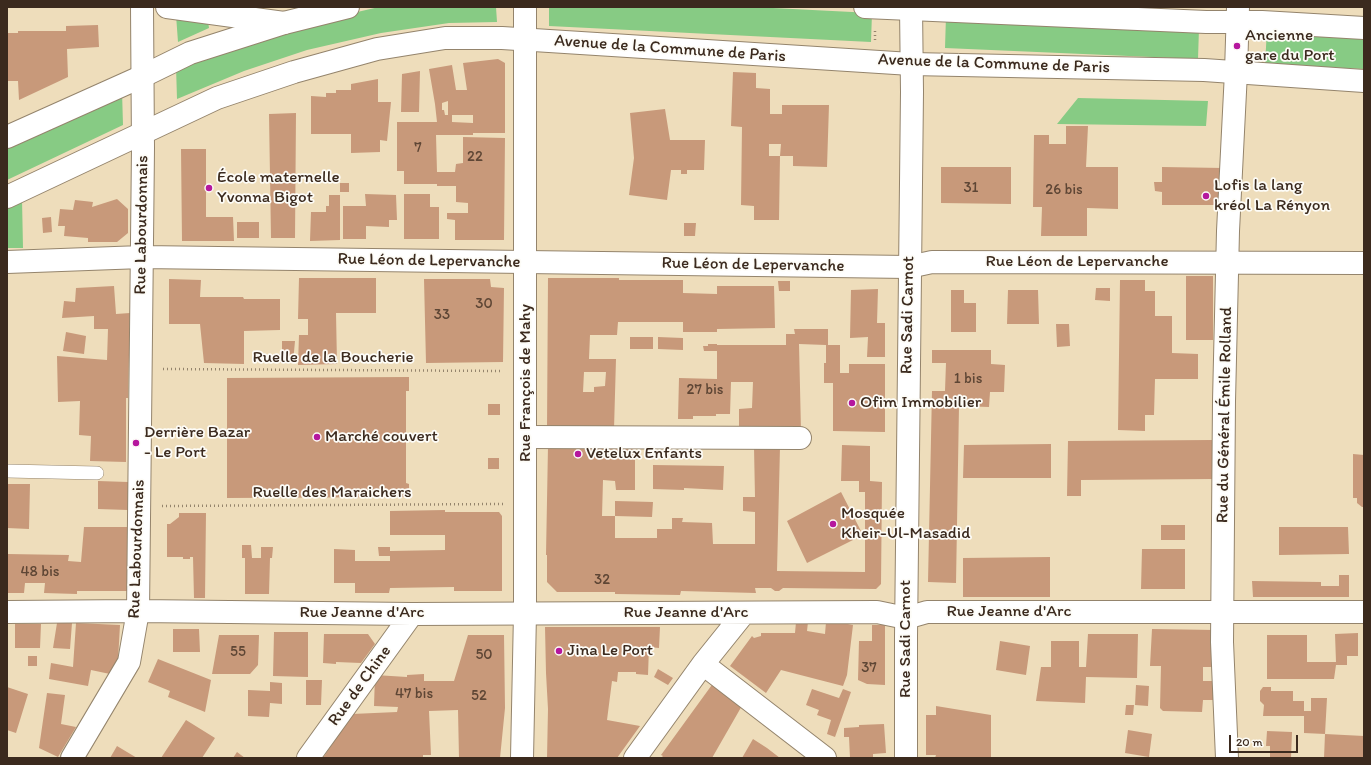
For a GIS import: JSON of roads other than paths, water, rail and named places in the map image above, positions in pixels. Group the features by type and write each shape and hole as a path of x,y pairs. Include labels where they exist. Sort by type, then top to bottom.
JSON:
{"street":[{"name":"Rue Labourdonnais","path":"72,758 129,662 138,611 143,132 142,7"},
{"path":"167,7 284,23"},
{"path":"7,138 190,53 284,23 348,7"},
{"name":"Rue François de Mahy","path":"522,758 526,437 525,7"},
{"path":"865,7 1206,22 1238,14 1364,28"},
{"name":"Rue Sadi Carnot","path":"906,758 911,8"},
{"name":"Rue du Général Émile Rolland","path":"1227,758 1222,642 1224,402 1238,14"},
{"name":"Avenue de la Commune de Paris","path":"7,197 217,98 294,72 377,49 444,38 525,39 911,64 1204,70 1364,81"},
{"name":"Rue Léon de Lepervanche","path":"7,262 142,257 909,267 932,262 1364,263"},
{"path":"526,437 800,438"},
{"name":"Rue Jeanne d'Arc","path":"7,612 138,611 412,614 876,612 906,618 927,612 1364,612"},
{"path":"635,758 703,664 744,613"},
{"name":"Rue de Chine","path":"308,758 412,614"},
{"path":"703,664 825,758"}],"lane":[{"path":"7,471 97,473"}],"place":[{"name":"Ancienne gare du Port","path":"1237,46"},
{"name":"École maternelle Yvonna Bigot","path":"209,188"},
{"name":"Lofis la lang kréol La Rényon","path":"1206,196"},
{"name":"Ofim Immobilier","path":"852,403"},
{"name":"Marché couvert","path":"317,437"},
{"name":"Derrière Bazar - Le Port","path":"136,443"},
{"name":"Vetelux Enfants","path":"578,454"},
{"name":"Mosquée Kheir-Ul-Masadid","path":"833,524"},
{"name":"Jina Le Port","path":"559,651"}]}
